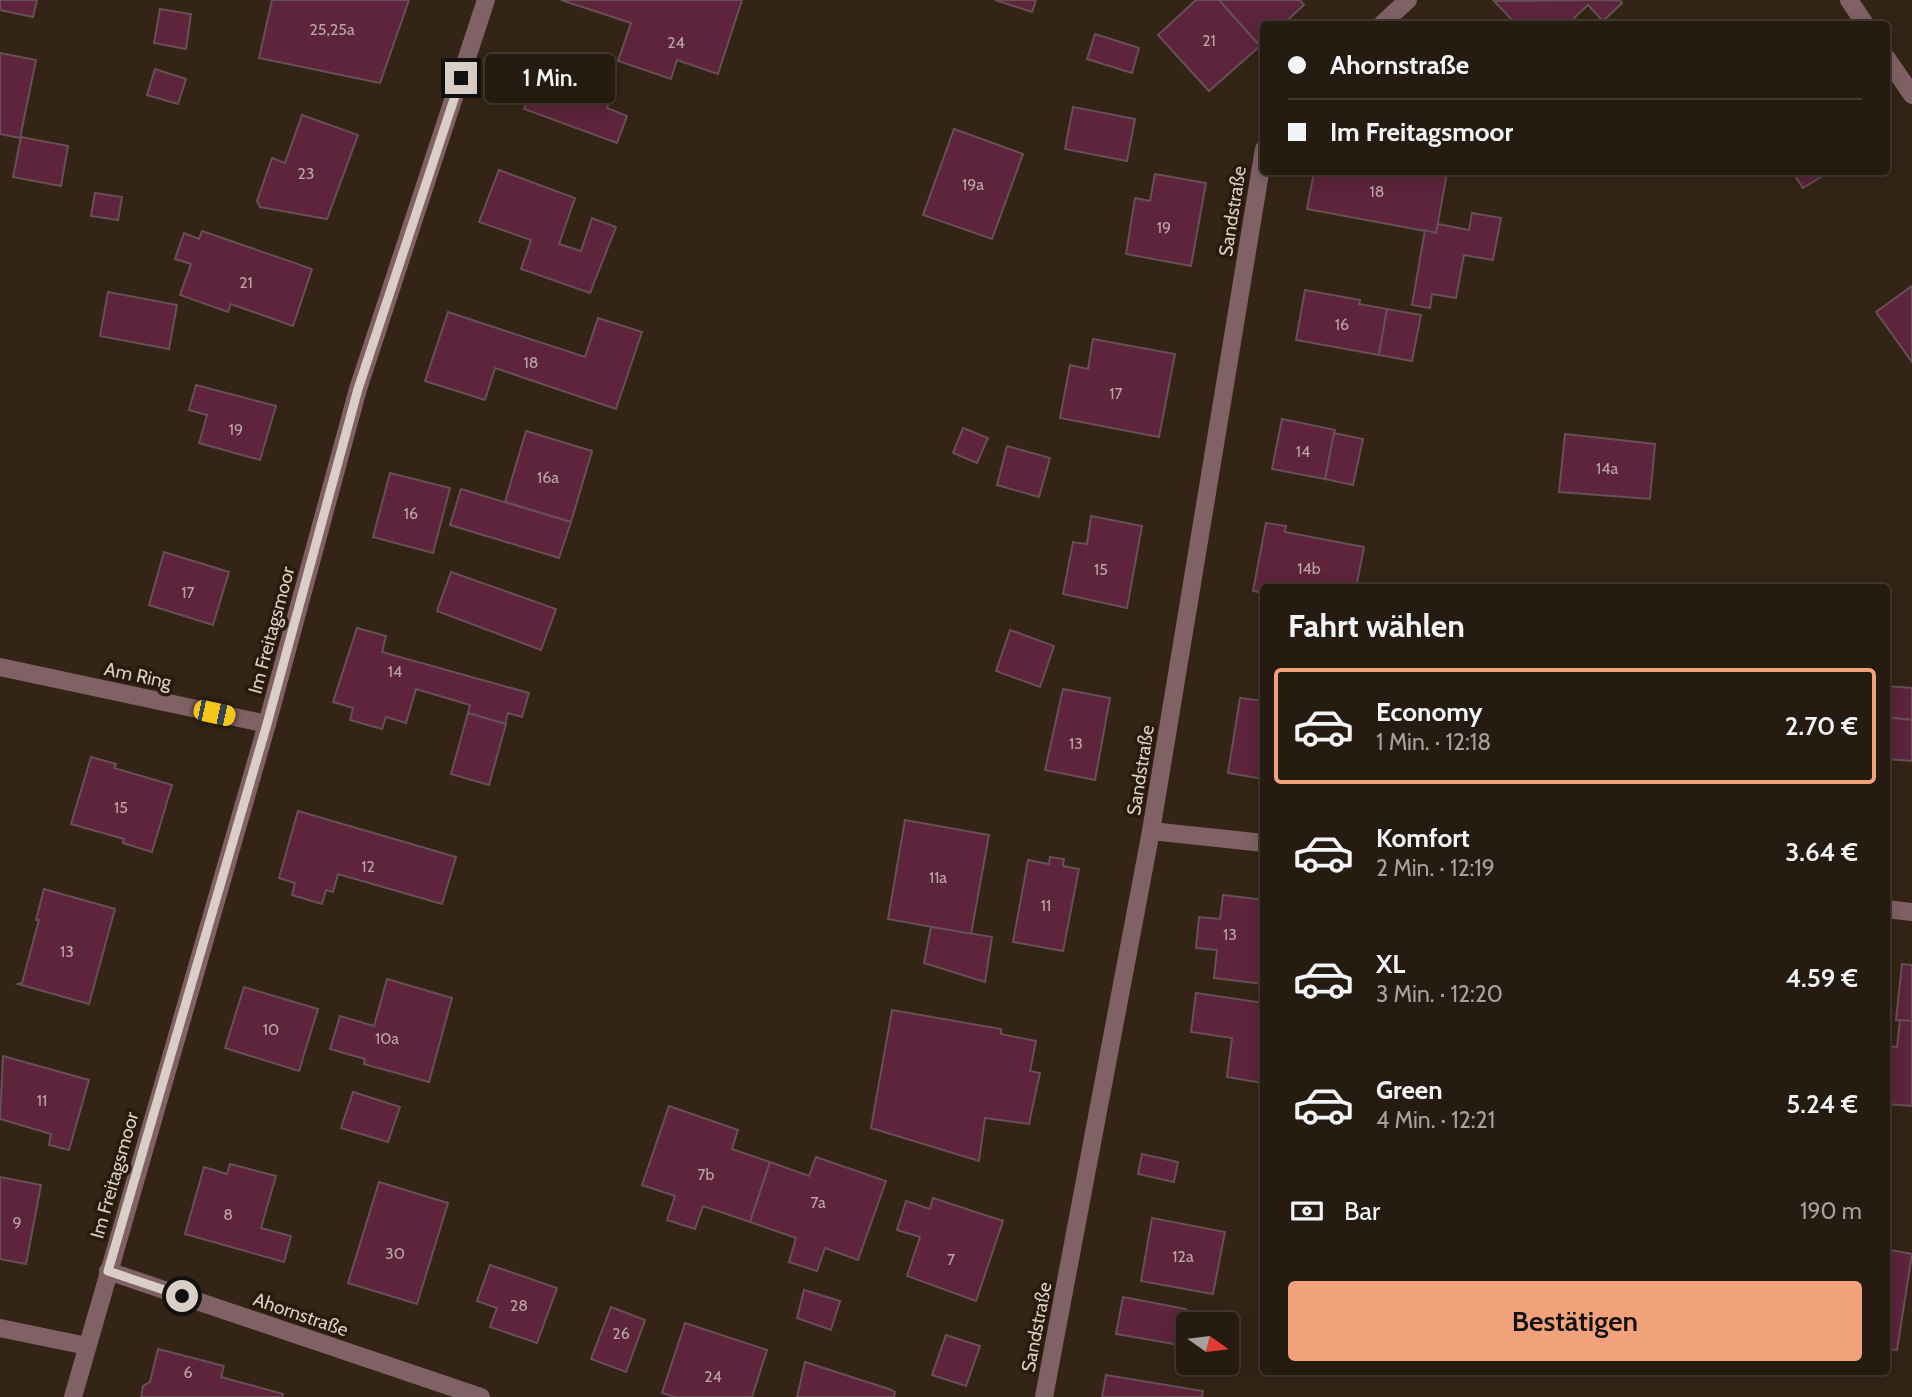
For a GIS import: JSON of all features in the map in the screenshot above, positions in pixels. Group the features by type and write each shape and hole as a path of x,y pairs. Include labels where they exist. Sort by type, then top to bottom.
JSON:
{"street":[{"name":"Im Freitagsmoor","path":"73,1397 267,724 358,389 486,0"},
{"path":"1385,21 1408,0"},
{"path":"1849,0 1863,21"},
{"path":"1890,63 1912,95"},
{"name":"Sandstraße","path":"1044,1397 1151,831 1260,173"},
{"name":"Am Ring","path":"0,667 267,724"},
{"path":"1151,831 1260,843"},
{"path":"1890,909 1912,912"},
{"name":"Ahornstraße","path":"108,1271 481,1397"},
{"path":"0,1328 87,1346"}],"building":[{"path":"0,0 37,0 33,17 0,10"},
{"path":"272,0 409,0 380,83 259,58"},
{"path":"561,0 742,0 718,74 677,60 671,79 618,61 631,23"},
{"path":"995,0 1036,0 1032,12"},
{"path":"1196,0 1219,0 1260,46 1209,91 1158,35"},
{"path":"1219,0 1300,0 1304,5 1286,21 1260,21 1260,46"},
{"path":"1620,0 1622,3 1603,21 1588,5 1574,18 1576,21 1513,21 1494,1"},
{"path":"160,9 191,14 186,49 154,43"},
{"path":"1095,34 1139,48 1132,73 1087,59"},
{"path":"0,53 36,60 20,138 0,134"},
{"path":"542,60 615,87 607,108 627,116 617,143 524,109"},
{"path":"155,69 186,79 178,104 147,95"},
{"path":"1073,107 1135,119 1127,161 1065,149"},
{"path":"302,115 358,135 327,219 260,207 257,201 272,158 285,163"},
{"path":"954,129 1023,154 992,239 923,215"},
{"path":"21,137 68,146 61,186 13,177"},
{"path":"499,170 575,198 559,244 581,251 592,218 616,227 590,293 521,269 531,240 479,222"},
{"path":"1155,174 1206,183 1191,266 1126,254 1135,198 1150,201"},
{"path":"1313,175 1447,175 1436,233 1307,209"},
{"path":"1794,175 1824,175 1803,188"},
{"path":"95,193 122,197 118,220 91,216"},
{"path":"1472,213 1501,218 1493,260 1464,255 1456,298 1432,294 1430,308 1412,305 1425,230 1436,233 1438,224 1469,230"},
{"path":"202,231 312,269 293,326 231,304 228,312 180,295 191,264 175,259 184,233 199,239"},
{"path":"1912,286 1912,362 1876,312"},
{"path":"1305,290 1360,300 1359,304 1387,309 1379,355 1296,340"},
{"path":"108,292 177,305 169,349 100,336"},
{"path":"1387,309 1421,315 1412,361 1379,355"},
{"path":"448,312 585,357 598,318 642,332 616,409 495,368 485,400 425,381"},
{"path":"1093,339 1175,354 1159,437 1060,418 1070,365 1088,369"},
{"path":"196,385 276,406 260,460 199,443 207,415 189,410"},
{"path":"1282,419 1335,430 1325,479 1272,469"},
{"path":"963,428 988,438 977,463 953,453"},
{"path":"526,431 592,451 571,522 505,502"},
{"path":"1334,433 1363,439 1353,485 1325,479"},
{"path":"1565,434 1655,444 1650,499 1559,492"},
{"path":"1007,446 1050,458 1039,497 997,485"},
{"path":"390,473 450,488 433,553 373,537"},
{"path":"461,489 571,522 559,558 450,525"},
{"path":"1091,516 1142,526 1127,608 1063,594 1073,542 1087,544"},
{"path":"1266,523 1286,526 1285,532 1364,547 1357,584 1260,584 1260,592 1253,591"},
{"path":"164,552 229,572 213,625 149,605"},
{"path":"451,572 556,609 541,650 437,611"},
{"path":"357,628 386,636 382,652 529,693 522,717 508,713 505,724 468,713 470,705 416,689 406,723 386,717 382,729 350,720 353,708 333,702"},
{"path":"1010,630 1054,646 1040,687 996,671"},
{"path":"1890,686 1912,688 1912,720 1890,717"},
{"path":"1063,689 1110,698 1095,780 1045,770"},
{"path":"1240,698 1260,700 1260,778 1228,773"},
{"path":"468,713 506,724 489,785 451,774"},
{"path":"1890,717 1912,720 1912,761 1890,759"},
{"path":"91,757 116,764 114,768 172,785 152,852 123,843 124,839 71,824"},
{"path":"298,811 456,857 442,904 338,874 333,892 326,890 322,904 292,895 295,883 279,878"},
{"path":"905,820 989,835 971,934 888,919"},
{"path":"1050,857 1064,859 1063,866 1079,869 1063,951 1013,942 1028,860 1049,864"},
{"path":"44,889 115,909 89,1004 18,984 22,983 39,920 36,920"},
{"path":"1223,895 1260,900 1260,984 1214,978 1217,950 1196,948 1199,917 1220,919"},
{"path":"931,927 992,937 985,982 924,963"},
{"path":"1902,964 1912,965 1912,1021 1896,1020"},
{"path":"387,979 452,998 429,1082 364,1064 365,1059 330,1049 340,1016 374,1026"},
{"path":"244,987 318,1009 299,1071 225,1048"},
{"path":"1196,993 1260,1002 1260,1082 1227,1077 1232,1038 1191,1032"},
{"path":"892,1010 1001,1029 1001,1034 1036,1041 1030,1071 1040,1073 1029,1124 985,1118 979,1161 871,1128"},
{"path":"1900,1020 1912,1021 1912,1106 1890,1104 1890,1046 1897,1047"},
{"path":"3,1056 89,1080 69,1150 49,1145 51,1134 0,1119"},
{"path":"353,1092 400,1107 388,1142 341,1128"},
{"path":"669,1106 738,1130 732,1149 770,1162 750,1222 703,1206 695,1229 667,1220 675,1196 642,1185"},
{"path":"1142,1154 1178,1162 1174,1182 1138,1174"},
{"path":"816,1157 886,1181 858,1260 825,1248 817,1271 789,1262 796,1238 750,1222 770,1162 809,1176"},
{"path":"230,1164 276,1176 261,1228 291,1236 284,1262 185,1234 204,1167 227,1174"},
{"path":"0,1177 41,1185 26,1264 0,1259"},
{"path":"379,1182 448,1203 417,1304 348,1283"},
{"path":"933,1198 1003,1221 976,1301 907,1276 920,1237 897,1230 906,1201 930,1209"},
{"path":"1152,1218 1225,1232 1213,1294 1141,1281"},
{"path":"1890,1250 1912,1254 1897,1350 1890,1349"},
{"path":"490,1265 557,1288 537,1343 490,1327 497,1308 477,1301"},
{"path":"804,1290 840,1301 831,1330 797,1318"},
{"path":"1123,1297 1186,1309 1186,1312 1176,1312 1176,1344 1116,1334"},
{"path":"611,1307 645,1320 626,1372 591,1359"},
{"path":"685,1323 767,1350 752,1397 675,1397 662,1393"},
{"path":"946,1335 980,1346 966,1386 932,1375"},
{"path":"158,1349 224,1366 221,1377 283,1394 282,1397 141,1397 143,1386 150,1382"},
{"path":"805,1362 889,1389 895,1392 894,1397 797,1397"},
{"path":"1106,1375 1203,1391 1202,1397 1102,1397"}],"route":[{"path":"182,1296 108,1271 267,724 358,389 461,78"}]}
